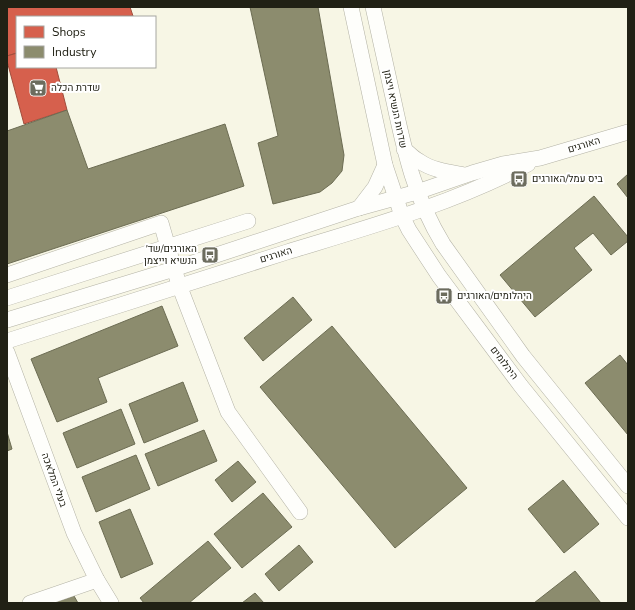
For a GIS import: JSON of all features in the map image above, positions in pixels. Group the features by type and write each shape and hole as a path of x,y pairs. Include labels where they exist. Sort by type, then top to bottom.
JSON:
{"street":[{"path":"350,7 385,165 396,198"},
{"name":"שדרות הנשיא ויצמן","path":"373,7 404,149 417,192 424,209"},
{"name":"האורגים","path":"7,320 174,269 359,208 417,192 465,175 502,164 540,158 628,132"},
{"path":"404,149 418,161 429,167 465,175"},
{"name":"האורגים","path":"7,341 179,285 424,209 499,180 540,158"},
{"path":"359,208 375,187 385,165"},
{"name":"היהלומים","path":"396,198 402,216 426,257 478,330 520,386 628,518"},
{"name":"היהלומים","path":"424,209 443,244 523,356 628,486"},
{"path":"7,298 248,221"},
{"path":"7,275 161,223 179,285 228,412 300,512"},
{"name":"בעלי המלאכה","path":"7,352 74,533 97,580 111,603"},
{"path":"30,603 97,580"}],"building: Shops":[{"path":"7,7 130,7 133,16 16,16 16,53 7,56"},
{"name":"שדרת הכלה","path":"16,53 16,68 56,68 67,110 24,124 7,61 7,56"}],"building: Industry":[{"path":"250,7 318,7 344,155 342,171 332,183 320,192 273,204 258,143 278,136"},
{"path":"67,110 88,169 225,124 244,186 7,264 7,131"},
{"path":"628,174 628,198 617,184"},
{"path":"594,196 628,237 628,241 611,255 593,233 574,248 592,270 535,317 500,275"},
{"path":"293,297 312,320 263,361 244,338"},
{"path":"162,306 178,346 98,378 107,402 57,422 31,359"},
{"path":"332,326 467,488 395,548 260,387"},
{"path":"620,355 628,365 628,435 585,383"},
{"path":"183,382 198,421 144,443 129,404"},
{"path":"121,409 135,444 77,468 63,433"},
{"path":"204,430 217,461 158,486 145,454"},
{"path":"7,432 12,449 7,451"},
{"path":"136,455 150,489 96,512 82,477"},
{"path":"238,461 256,482 232,502 215,480"},
{"path":"563,480 599,524 564,553 528,509"},
{"path":"263,493 292,527 242,568 214,534"},
{"path":"130,509 153,564 121,578 99,522"},
{"path":"208,541 231,568 189,603 144,603 140,598"},
{"path":"299,545 313,562 279,591 265,574"},
{"path":"575,571 601,603 534,603"},
{"path":"255,593 264,603 242,603"},
{"path":"74,596 78,603 52,603"}],"place":[{"name":"שדרת הכלה","path":"38,88"},
{"name":"ביס עמל/האורגים","path":"519,179"},
{"name":"האורגים/שד׳ הנשיא וייצמן","path":"210,255"},
{"name":"היהלומים/האורגים","path":"444,296"}]}
